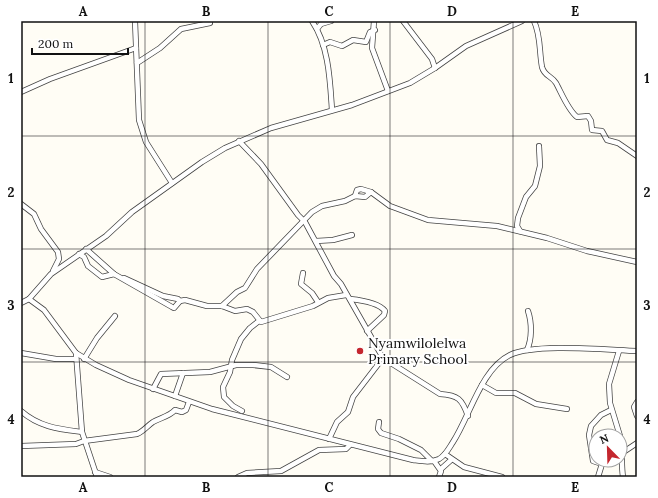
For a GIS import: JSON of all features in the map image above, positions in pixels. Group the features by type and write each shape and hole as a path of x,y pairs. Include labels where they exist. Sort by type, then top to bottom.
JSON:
{"street":[{"path":"135,21 138,110 142,131 151,151 172,183"},
{"path":"312,21 317,29 323,45 331,88 332,110"},
{"path":"317,29 322,23 331,21"},
{"path":"374,21 375,30 372,48 388,91"},
{"path":"403,21 432,59 435,68"},
{"path":"50,274 106,236 128,216 202,162 239,142 278,126 356,104 416,80 470,44 522,21"},
{"path":"534,21 540,45 542,69 556,82 559,91 572,112 577,117 588,116 591,121 592,130 602,131 607,140 618,143 637,156"},
{"path":"137,63 160,48 181,29 210,23"},
{"path":"323,45 330,42 342,46 353,40 366,42 370,32 375,30"},
{"path":"21,92 50,79 136,48"},
{"path":"239,142 261,164 298,215 304,219 383,358 440,394 448,393 461,400 468,416"},
{"path":"520,231 517,222 518,218 526,197 536,186 540,166 539,146"},
{"path":"355,196 356,192 361,188 370,192 390,206 428,220 497,226 520,231 587,251 637,262"},
{"path":"222,306 236,292 245,288 257,269 304,219 318,208 345,201 355,196 365,197 370,192"},
{"path":"21,204 34,214 41,228 58,252 59,259 50,274 29,299 21,302"},
{"path":"299,226 309,229"},
{"path":"316,241 333,240 352,235"},
{"path":"86,249 117,275 173,308 180,301"},
{"path":"79,254 84,257 88,266 102,277 117,275 163,296 178,299 180,301 185,300 206,306 222,306 235,311 244,309 250,310 259,321"},
{"path":"303,273 301,284 312,293 318,302"},
{"path":"242,411 233,406 223,396 225,381 230,372 233,356 242,336 259,321 263,322 313,306 328,298 348,297 383,308 385,311 384,315 367,331"},
{"path":"29,299 44,310 76,353 84,359 124,378 189,402 412,460 433,461 445,454 468,416 482,385 498,363 509,355 527,350 568,349 637,351"},
{"path":"527,350 531,321 528,311"},
{"path":"84,359 97,338 115,316"},
{"path":"617,428 611,410 609,378 619,351"},
{"path":"21,353 56,359 76,359"},
{"path":"76,353 82,432 97,477"},
{"path":"329,439 337,422 350,408 353,397 383,358"},
{"path":"153,389 161,374 210,372 231,366 267,366 287,377"},
{"path":"175,396 183,373"},
{"path":"482,385 496,393 515,393 536,404 567,409"},
{"path":"21,446 76,444 84,441 138,434 144,431 152,423 171,414 174,410 186,410 189,402"},
{"path":"637,402 634,407 637,416"},
{"path":"598,477 602,464 593,461 590,432 595,420 611,410"},
{"path":"21,411 34,422 42,425 82,432"},
{"path":"379,422 378,429 381,434 399,439 421,450 441,469"},
{"path":"628,449 637,443"},
{"path":"238,477 255,472 281,471 302,461 319,450 346,449 350,444"},
{"path":"445,454 451,460 464,467 502,477"},
{"path":"439,477 441,469 451,460"},
{"path":"95,472 110,477"}],"place":[{"name":"Nyamwilolelwa Primary School","path":"360,351"}]}
